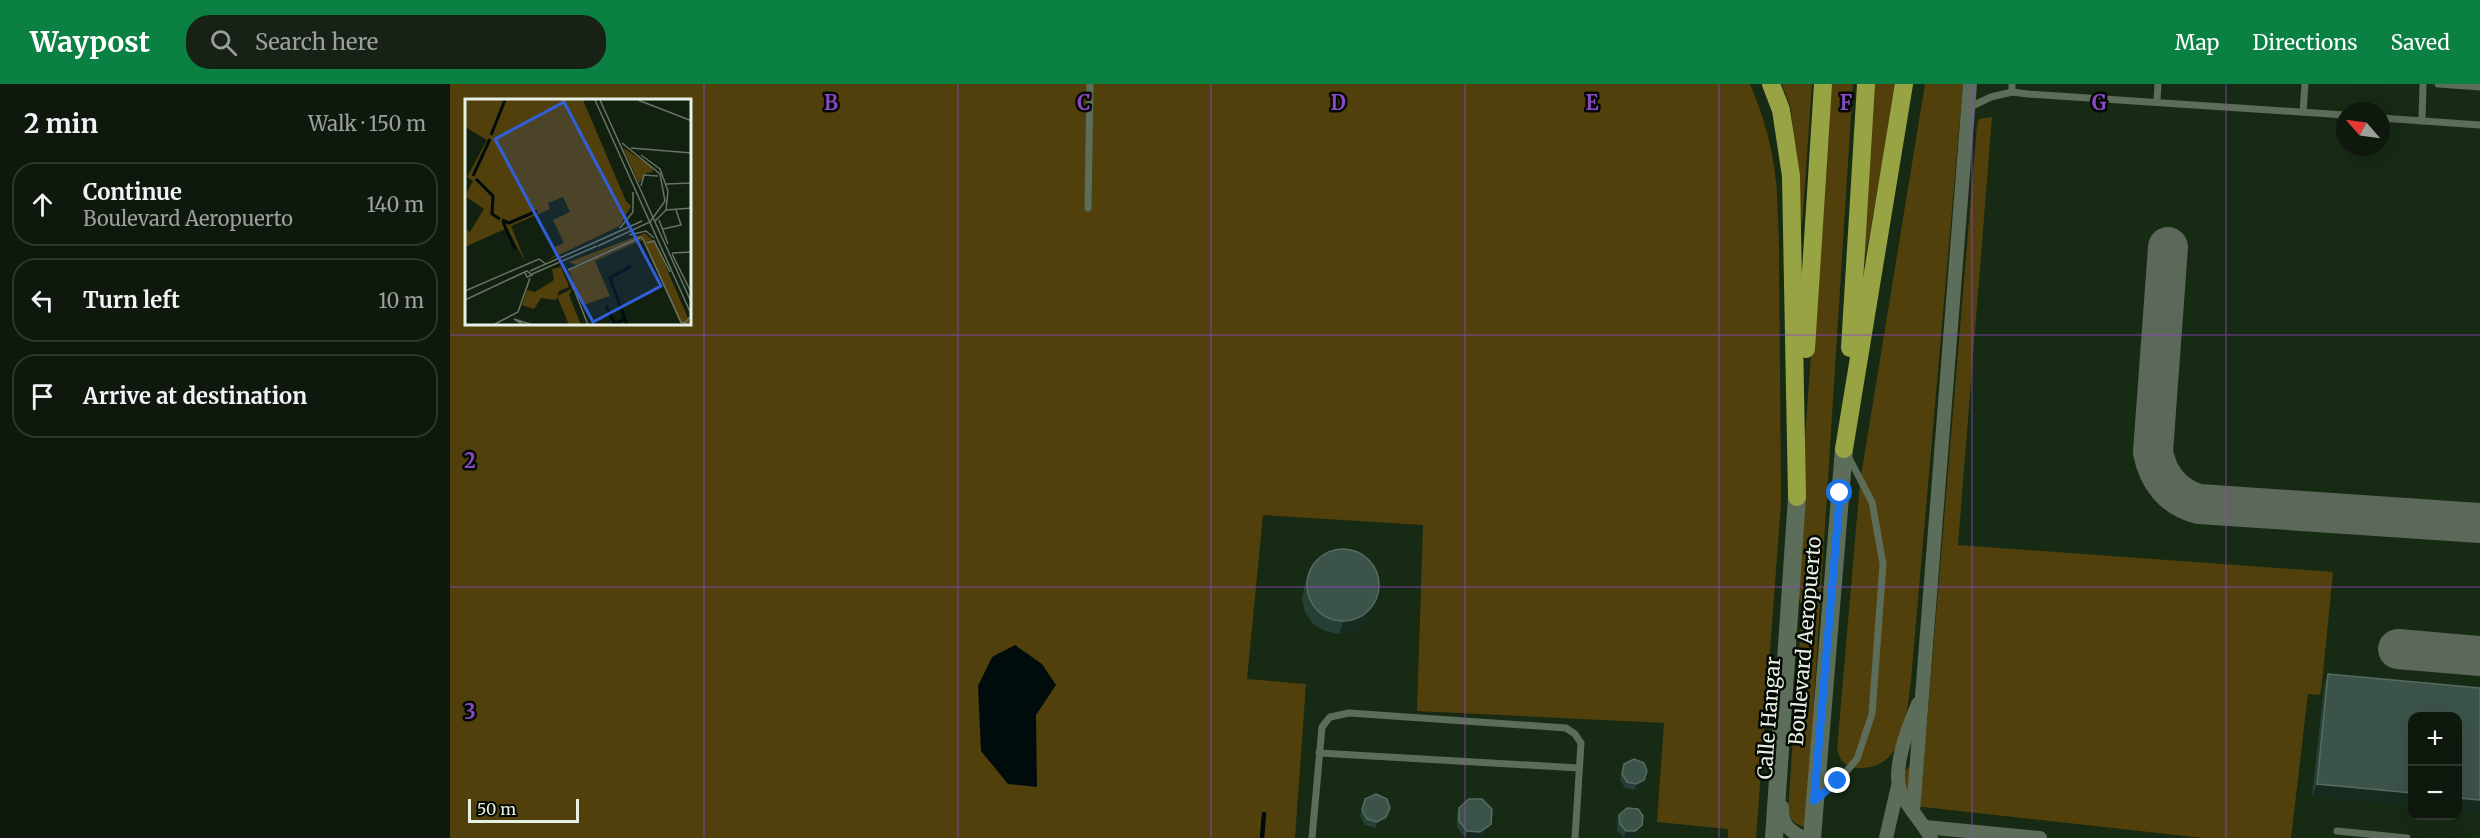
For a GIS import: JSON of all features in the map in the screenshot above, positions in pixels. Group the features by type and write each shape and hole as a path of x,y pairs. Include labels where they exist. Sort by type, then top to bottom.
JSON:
{"highway":[{"path":"1771,84 1781,110 1791,176 1797,497"},
{"path":"1797,497 1823,84"},
{"path":"1844,448 1866,84"},
{"path":"1844,448 1904,84"}],"street":[{"path":"1914,811 1971,86"},
{"name":"Boulevard Aeropuerto","path":"1812,838 1844,448"},
{"name":"Boulevard Aeropuerto","path":"1774,838 1797,497"},
{"name":"Calle Hangar","path":"1792,589 1795,614 1782,817 1789,830 1804,838"},
{"path":"1886,838 1898,786 1897,774 1901,756 1911,720 1923,691"},
{"path":"1898,786 1928,833 2040,838"}],"lane":[{"path":"1088,208 1090,84"},
{"path":"2157,101 2158,84"},
{"path":"2303,112 2305,84"},
{"path":"2422,121 2423,84"},
{"path":"2438,84 2480,87"},
{"path":"1968,108 2012,88 2336,114"},
{"path":"2390,119 2480,125"},
{"path":"1814,801 1838,781 1857,759 1872,714 1882,564 1872,502 1844,448"},
{"path":"1312,838 1322,727 1325,722 1337,714 1349,713 1566,728 1575,734 1581,743 1575,838"},
{"path":"1319,753 1579,768"},
{"path":"2337,831 2407,838"}],"shaded area":[{"path":"450,84 2480,84 2480,838 450,838"},
{"path":"450,84 1750,84 1765,124 1771,149 1777,191 1779,246 1781,503 1756,838 1728,838 1728,829 1657,822 1664,723 1417,711 1423,525 1263,515 1247,679 1306,684 1295,838 450,838"},
{"path":"1782,84 1812,84 1802,227 1791,109"},
{"path":"1831,84 1853,84 1806,827 1795,822 1788,812 1802,606 1794,586"},
{"path":"1872,84 1896,84 1856,311"},
{"path":"1925,84 1963,84 1911,680 1905,723 1895,749 1887,759 1875,766 1855,768 1845,764 1837,750 1860,482"},
{"path":"1992,117 1958,545 2333,572 2322,684 2320,695 2308,694 2291,838 2203,838 1905,805 1903,773 1919,757 1926,735 1977,125 1979,119"},
{"path":"1015,645 1042,664 1056,685 1036,715 1037,787 1008,784 981,751 978,686 992,657"}],"building":[{"path":"1343,549 1357,552 1369,559 1376,571 1379,585 1376,599 1369,611 1357,618 1343,621 1329,618 1317,611 1310,599 1307,585 1310,571 1317,559 1329,552"},
{"path":"2328,674 2480,688 2480,800 2462,798 2462,712 2408,712 2408,793 2317,784"},
{"path":"1634,759 1644,763 1647,771 1644,780 1636,784 1627,782 1622,774 1624,764"},
{"path":"1376,794 1387,799 1390,808 1386,817 1377,822 1367,819 1362,810 1365,799"},
{"path":"1469,799 1482,799 1492,809 1491,824 1480,832 1467,831 1459,821 1459,808"},
{"path":"1627,808 1638,809 1643,816 1642,825 1635,831 1626,831 1620,824 1619,815"}],"waterway":[{"path":"1262,838 1264,814"}],"taxiway":[{"path":"2168,247 2153,452 2163,478 2174,491 2199,504 2480,523"},
{"path":"2398,649 2480,656"}],"route":[{"path":"1838,781 1814,801 1840,493"}]}
